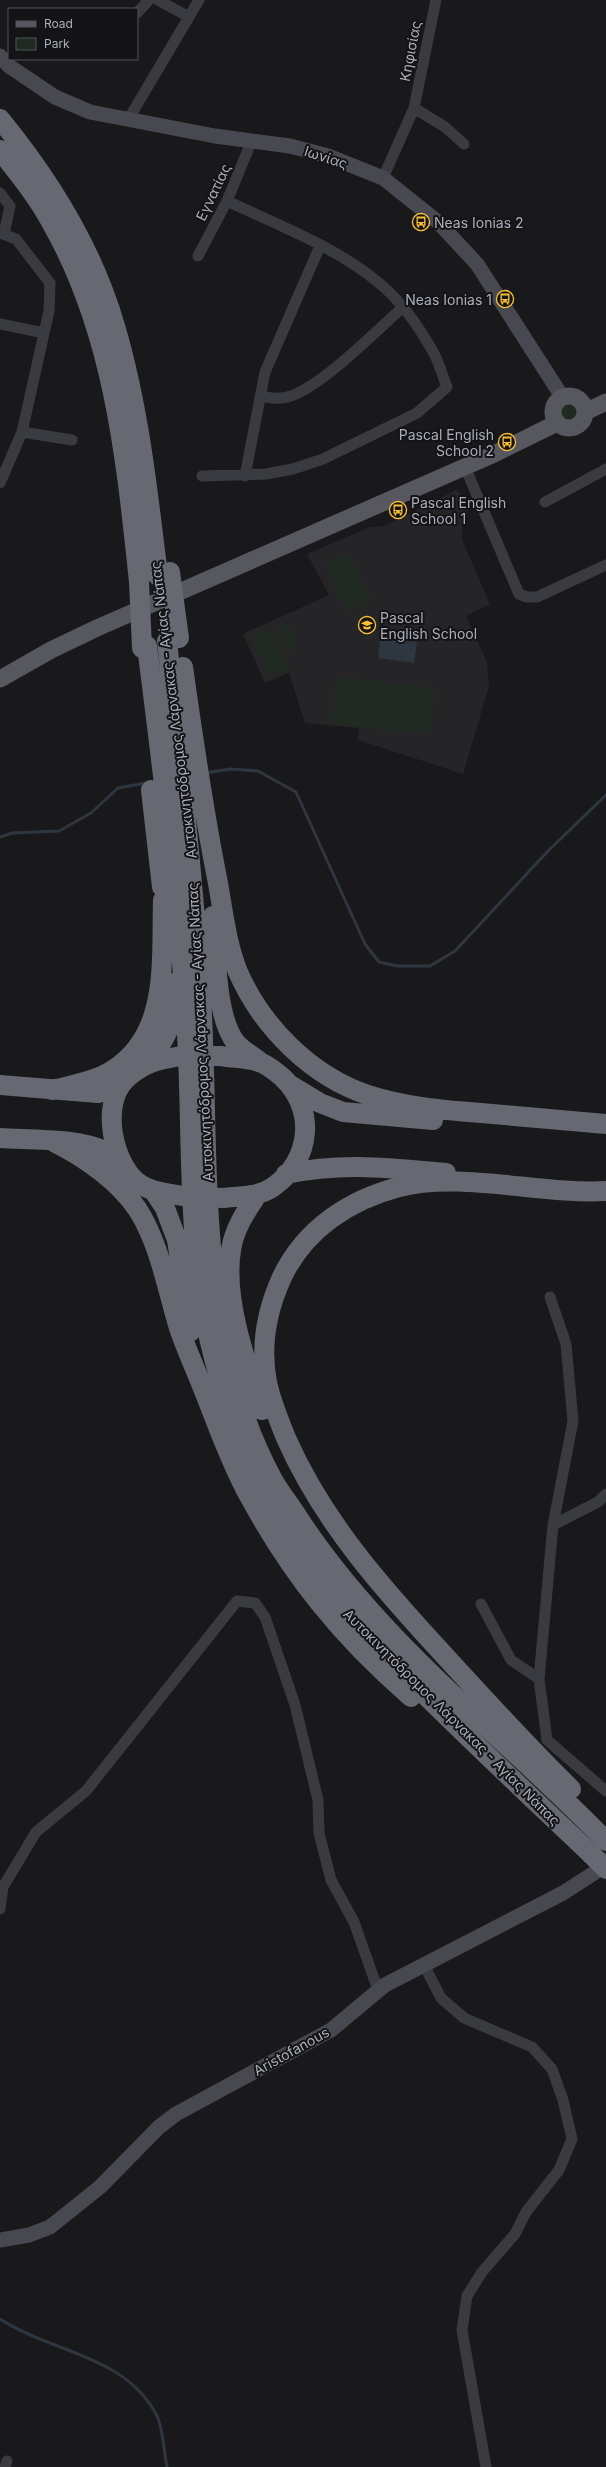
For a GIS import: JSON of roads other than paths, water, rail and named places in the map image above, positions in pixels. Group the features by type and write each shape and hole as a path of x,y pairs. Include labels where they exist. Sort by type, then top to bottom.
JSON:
{"highway":[{"name":"Αυτοκινητόδρομος Λάρνακας - Αγίας Νάπας","path":"0,119 44,192 89,259 115,326 134,411 164,574 173,640 201,1000 210,1253 222,1332 255,1441 274,1481 307,1530 364,1606 438,1683 597,1823 606,1841"},
{"name":"Αυτοκινητόδρομος Λάρνακας - Αγίας Νάπας","path":"0,150 44,192"},
{"path":"0,1085 98,1093 123,1082 158,1050 167,1035 171,1018 172,996 148,758 141,648 134,584 107,408 90,336 68,274 45,227 44,192"},
{"path":"173,640 228,936 238,972 264,1018 282,1039 302,1058 339,1083 368,1095 397,1103 436,1109 606,1124"},
{"name":"Αυτοκινητόδρομος Λάρνακας - Αγίας Νάπας","path":"141,648 172,844 186,1005 196,1255 208,1335 222,1390 262,1488 304,1559 348,1617 599,1864"},
{"path":"203,805 221,1008 227,1029 236,1044 292,1086 320,1103 343,1112 374,1116 606,1132"},
{"path":"43,1089 102,1076 120,1065 139,1047 151,1024 160,994 163,900"},
{"path":"140,1068 153,1060 181,1056 220,1056 260,1062"},
{"path":"121,1164 113,1139 112,1125 117,1096 123,1082"},
{"path":"0,1138 90,1146 105,1152 121,1164 137,1182 153,1190 183,1196 223,1198 256,1194 274,1186 296,1163 305,1134 305,1116 292,1086"},
{"path":"49,1142 90,1163 117,1186 137,1209 151,1234 180,1330 225,1445 248,1494 293,1569 337,1626 386,1675 442,1724 499,1766"},
{"path":"286,1174 336,1166 365,1166 606,1183"},
{"path":"597,1823 390,1596 339,1533 299,1466 277,1416 267,1382 264,1351 266,1323 276,1289 288,1264 308,1239 329,1218 350,1205 402,1186 442,1182 606,1191"},
{"path":"153,1190 165,1208 177,1240 186,1301 204,1391"},
{"path":"256,1194 238,1227 231,1249 229,1272 232,1302 248,1370 265,1419 292,1474 330,1538 377,1598 597,1823"}],"main road":[{"path":"585,412 578,399 568,396 558,400 553,410 557,423 565,428 574,427 582,421 585,412 606,402"},
{"path":"0,679 51,650 97,628 465,467 557,423"}],"street":[{"path":"138,12 149,0"},
{"path":"158,0 189,17"},
{"path":"128,120 199,0"},
{"name":"Κηφισίας","path":"383,178 414,108 436,0"},
{"name":"Ιωνίας","path":"0,56 9,66 55,97 90,112 215,136 252,140 328,156 383,178 438,222 477,264 563,398"},
{"path":"414,108 445,127 464,144"},
{"name":"Εγνατίας","path":"198,256 227,201 252,140"},
{"path":"0,193 10,206 2,234 16,239 50,283 49,312 22,432 0,483"},
{"path":"202,476 245,476 293,469 323,460 417,413 447,387 433,351 402,308 379,283 357,266 320,246 227,201"},
{"path":"245,476 265,372 320,246"},
{"path":"260,396 275,399 291,396 320,379 402,308"},
{"path":"0,324 44,333"},
{"path":"22,432 72,440"},
{"path":"465,467 519,594 527,598 537,598 606,565"},
{"path":"545,502 606,469"},
{"path":"550,1297 566,1344 572,1421 553,1525 539,1679 547,1740 606,1792"},
{"path":"553,1525 598,1502 606,1494"},
{"path":"0,1909 3,1887 36,1832 86,1791 237,1601 255,1603 265,1617 295,1705 318,1800 319,1832 331,1880 354,1922 378,1990"},
{"path":"481,1604 511,1660 539,1679"},
{"name":"Aristofanous","path":"0,2240 29,2235 50,2227 100,2187 159,2127 176,2114 331,2030 378,1990 542,1905 599,1864"},
{"path":"424,1965 441,1998 464,2018 532,2047 552,2069 563,2100 572,2139 559,2170 526,2212 515,2234 482,2272 467,2296 462,2330 486,2467"}],"waterway":[{"path":"205,773 230,769 258,771 296,792 365,944 379,962 397,966 430,966 455,951 548,851 606,795"},
{"path":"0,837 12,833 59,831 91,813 118,788 146,783"},
{"path":"0,2319 42,2340 107,2367 127,2380 143,2396 157,2416 162,2434 167,2467"}],"place":[{"name":"Neas Ionias 2","path":"421,222"},
{"name":"Neas Ionias 1","path":"505,299"},
{"name":"Pascal English School 2","path":"507,442"},
{"name":"Pascal English School 1","path":"398,510"},
{"name":"Pascal English School","path":"367,625"}]}
